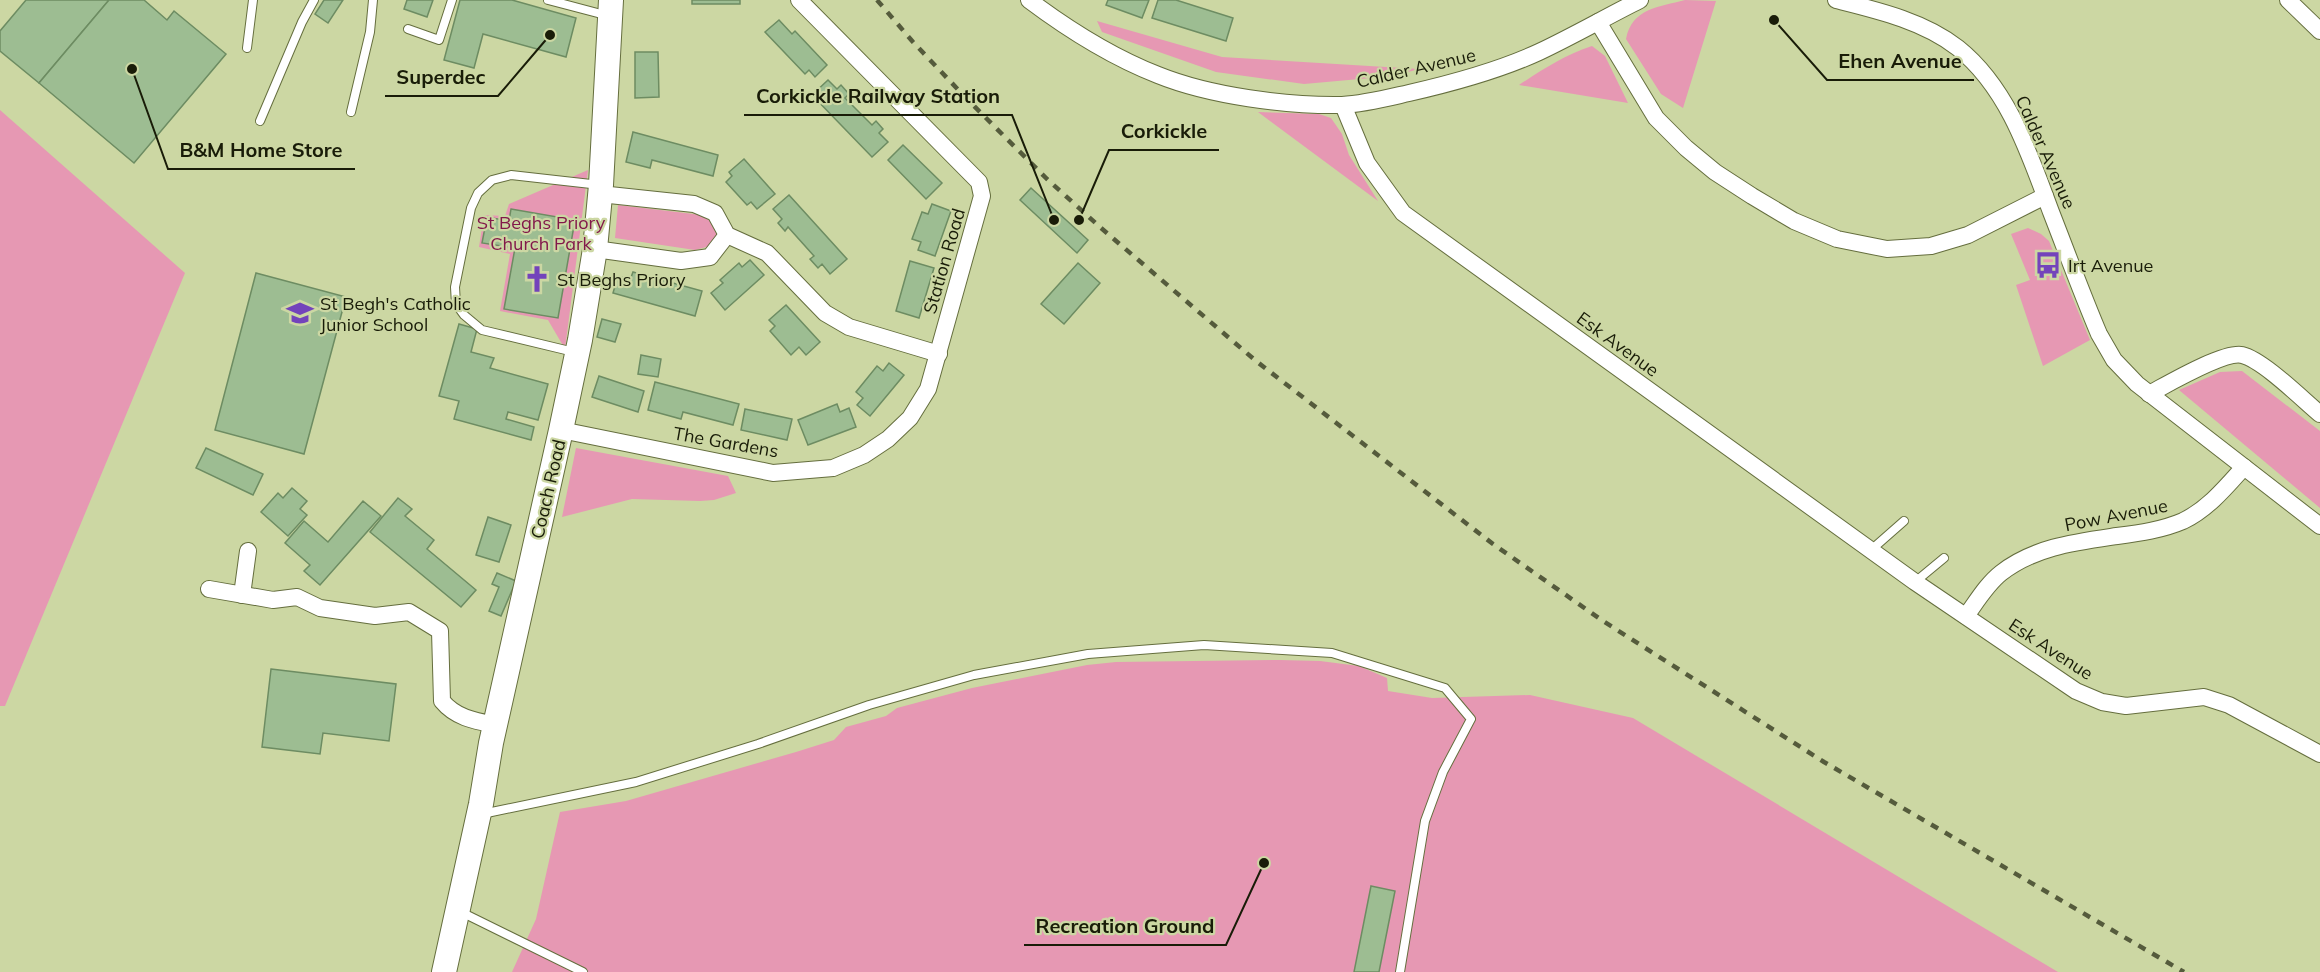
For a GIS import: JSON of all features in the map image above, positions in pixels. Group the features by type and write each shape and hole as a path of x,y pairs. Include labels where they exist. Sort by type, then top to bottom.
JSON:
{"street":[{"name":"Station Road","path":"799,0 979,182 982,196 939,354"},
{"name":"Calder Avenue","path":"1029,0 1070,30 1114,55 1160,76 1203,88 1255,98 1300,104 1343,105 1397,96 1487,72 1538,52 1640,0"},
{"name":"Calder Avenue","path":"1836,0 1896,17 1926,30 1956,46 1981,69 2014,122 2099,334 2114,360 2149,394 2320,526"},
{"path":"2288,0 2320,31"},
{"name":"Coach Road","path":"444,972 561,430 595,249 610,8"},
{"path":"1598,22 1656,118 1686,148 1715,172 1752,196 1794,220 1837,239 1887,249 1931,246 1968,235 2045,195"},
{"name":"Esk Avenue","path":"1343,105 1367,163 1403,213 1913,580 2076,691 2102,702 2126,706 2204,697 2229,705 2320,754"},
{"path":"600,189 694,204 715,213 727,235 767,253 825,313 849,327 939,354"},
{"path":"595,249 681,261 710,257 727,235"},
{"name":"The Gardens","path":"561,430 760,472 798,472 833,468 872,450 888,439 910,418 928,389 939,354"},
{"path":"2149,394 2223,357 2242,355 2259,363 2320,414"},
{"name":"Pow Avenue","path":"1966,616 2001,573 2046,549 2079,541 2164,529 2186,520 2205,508 2244,467"},
{"path":"242,595 248,551"},
{"path":"209,589 273,600 297,597 320,608 375,616 409,612 440,631 440,697 442,701 449,710 460,717 496,725"}],"lane":[{"path":"248,48 253,0"},
{"path":"260,121 302,22 314,0"},
{"path":"351,112 370,32 373,0"},
{"path":"408,29 440,40 452,0"},
{"path":"548,0 610,8"},
{"path":"577,353 482,330 464,315 456,304 455,287 471,208 478,192 492,180 511,175 600,189"},
{"path":"1871,550 1904,521"},
{"path":"1913,580 1944,558"},
{"path":"478,814 636,782 758,744 869,705 974,675 1042,662 1088,654 1204,645 1332,653 1445,688 1471,718 1443,772 1425,821 1400,972"},
{"path":"458,911 583,972"}],"green space":[{"path":"1685,0 1716,1 1683,108 1661,94 1626,39 1629,29 1640,15 1656,7"},
{"path":"1097,21 1222,57 1419,69 1393,76 1304,84 1216,72 1102,32"},
{"path":"1592,46 1605,56 1628,103 1519,85 1554,63"},
{"path":"0,110 185,273 5,706 0,706"},
{"path":"1258,112 1319,114 1331,118 1342,134 1349,155 1378,201"},
{"name":"St Beghs Priory Church Park","path":"588,170 565,349 548,320 500,311 510,254 479,247 484,215 505,216 509,204"},
{"path":"618,205 702,215 715,225 719,235 710,246 695,250 615,238"},
{"path":"2028,228 2049,241 2090,340 2043,366 2016,285 2030,280 2011,234"},
{"path":"2242,371 2320,431 2320,508 2179,390 2220,372"},
{"path":"576,448 728,476 736,493 714,500 700,501 632,499 562,517"},
{"path":"1320,661 1359,666 1387,678 1388,691 1432,698 1530,695 1633,718 2058,972 512,972 536,919 560,812 626,801 796,752 834,740 846,727 886,716 897,708 972,688 1087,665 1116,662"}],"building":[{"path":"26,0 109,0 39,83 0,51 0,31"},
{"path":"109,0 144,0 167,20 174,11 226,54 134,163 39,83"},
{"path":"324,0 343,0 328,23 315,14"},
{"path":"407,0 433,0 427,17 404,9"},
{"path":"460,0 512,0 576,18 566,57 483,34 474,68 444,60"},
{"path":"692,0 740,0 740,4 692,4"},
{"path":"1108,0 1149,0 1142,18 1106,5"},
{"path":"1158,0 1176,0 1233,18 1226,41 1152,18"},
{"path":"779,20 792,34 795,31 827,65 815,77 809,70 805,74 765,32"},
{"path":"635,52 658,52 659,97 635,98"},
{"path":"828,80 837,89 841,85 849,94 845,98 872,125 876,121 883,129 879,133 888,142 872,157 812,95"},
{"path":"633,132 718,155 713,176 652,160 650,168 626,162"},
{"path":"903,145 942,183 926,199 888,160"},
{"path":"744,159 775,194 757,209 751,202 747,205 726,182 732,176 729,172"},
{"path":"1031,188 1088,240 1077,253 1020,200"},
{"path":"789,195 847,259 830,274 822,264 818,268 810,259 814,256 788,227 785,231 778,223 782,219 773,209"},
{"path":"932,204 951,211 935,256 918,250 921,242 912,239 922,212 928,214"},
{"name":"St Beghs Priory Church Park","path":"511,209 575,220 558,318 504,309 515,248 482,243 487,217 509,221"},
{"path":"750,260 764,275 725,310 711,293 723,283 720,280 739,263 742,267"},
{"path":"910,261 934,268 919,318 896,311"},
{"path":"1078,263 1100,283 1064,324 1041,304"},
{"path":"633,272 702,291 695,316 613,293 618,276 630,280"},
{"path":"256,273 346,297 304,454 215,430"},
{"path":"786,305 820,342 806,355 799,347 791,355 770,331 775,326 769,320"},
{"path":"602,319 621,324 615,342 597,337"},
{"path":"459,324 477,329 471,352 494,358 490,368 548,384 538,420 508,412 506,419 534,427 531,440 454,419 459,401 439,396"},
{"path":"641,355 661,359 658,377 638,374"},
{"path":"889,363 904,375 870,416 857,405 863,398 856,392 877,366 883,371"},
{"path":"599,376 644,391 638,412 592,397"},
{"path":"655,382 739,404 733,425 683,412 681,419 648,410"},
{"path":"837,404 840,412 849,408 856,427 808,445 798,420"},
{"path":"745,409 792,419 787,440 741,430"},
{"path":"206,448 263,474 253,495 196,468"},
{"path":"292,488 307,501 300,509 307,515 288,536 261,512 278,493 283,498"},
{"path":"398,498 412,509 405,516 434,540 427,549 476,590 461,607 370,532"},
{"path":"363,501 381,516 320,585 304,571 310,565 285,543 304,521 328,542"},
{"path":"488,517 511,525 499,562 476,555"},
{"path":"497,573 516,581 501,616 489,611 499,587 492,584"},
{"path":"271,669 396,684 389,741 323,733 320,754 262,747"},
{"path":"1371,886 1395,891 1379,972 1354,972"}],"railway":[{"path":"877,0 966,98 1047,179 1101,228 1256,361 1493,544 1603,621 1824,762 2184,972"}],"place":[{"name":"Ehen Avenue","path":"1774,20"},
{"name":"Superdec","path":"550,35"},
{"name":"B&M Home Store","path":"132,69"},
{"name":"Corkickle Railway Station","path":"1054,220"},
{"name":"Corkickle","path":"1079,220"},
{"name":"Irt Avenue","path":"2048,265"},
{"name":"St Beghs Priory","path":"537,279"},
{"name":"St Begh's Catholic Junior School","path":"300,313"},
{"name":"Recreation Ground","path":"1264,863"}]}
